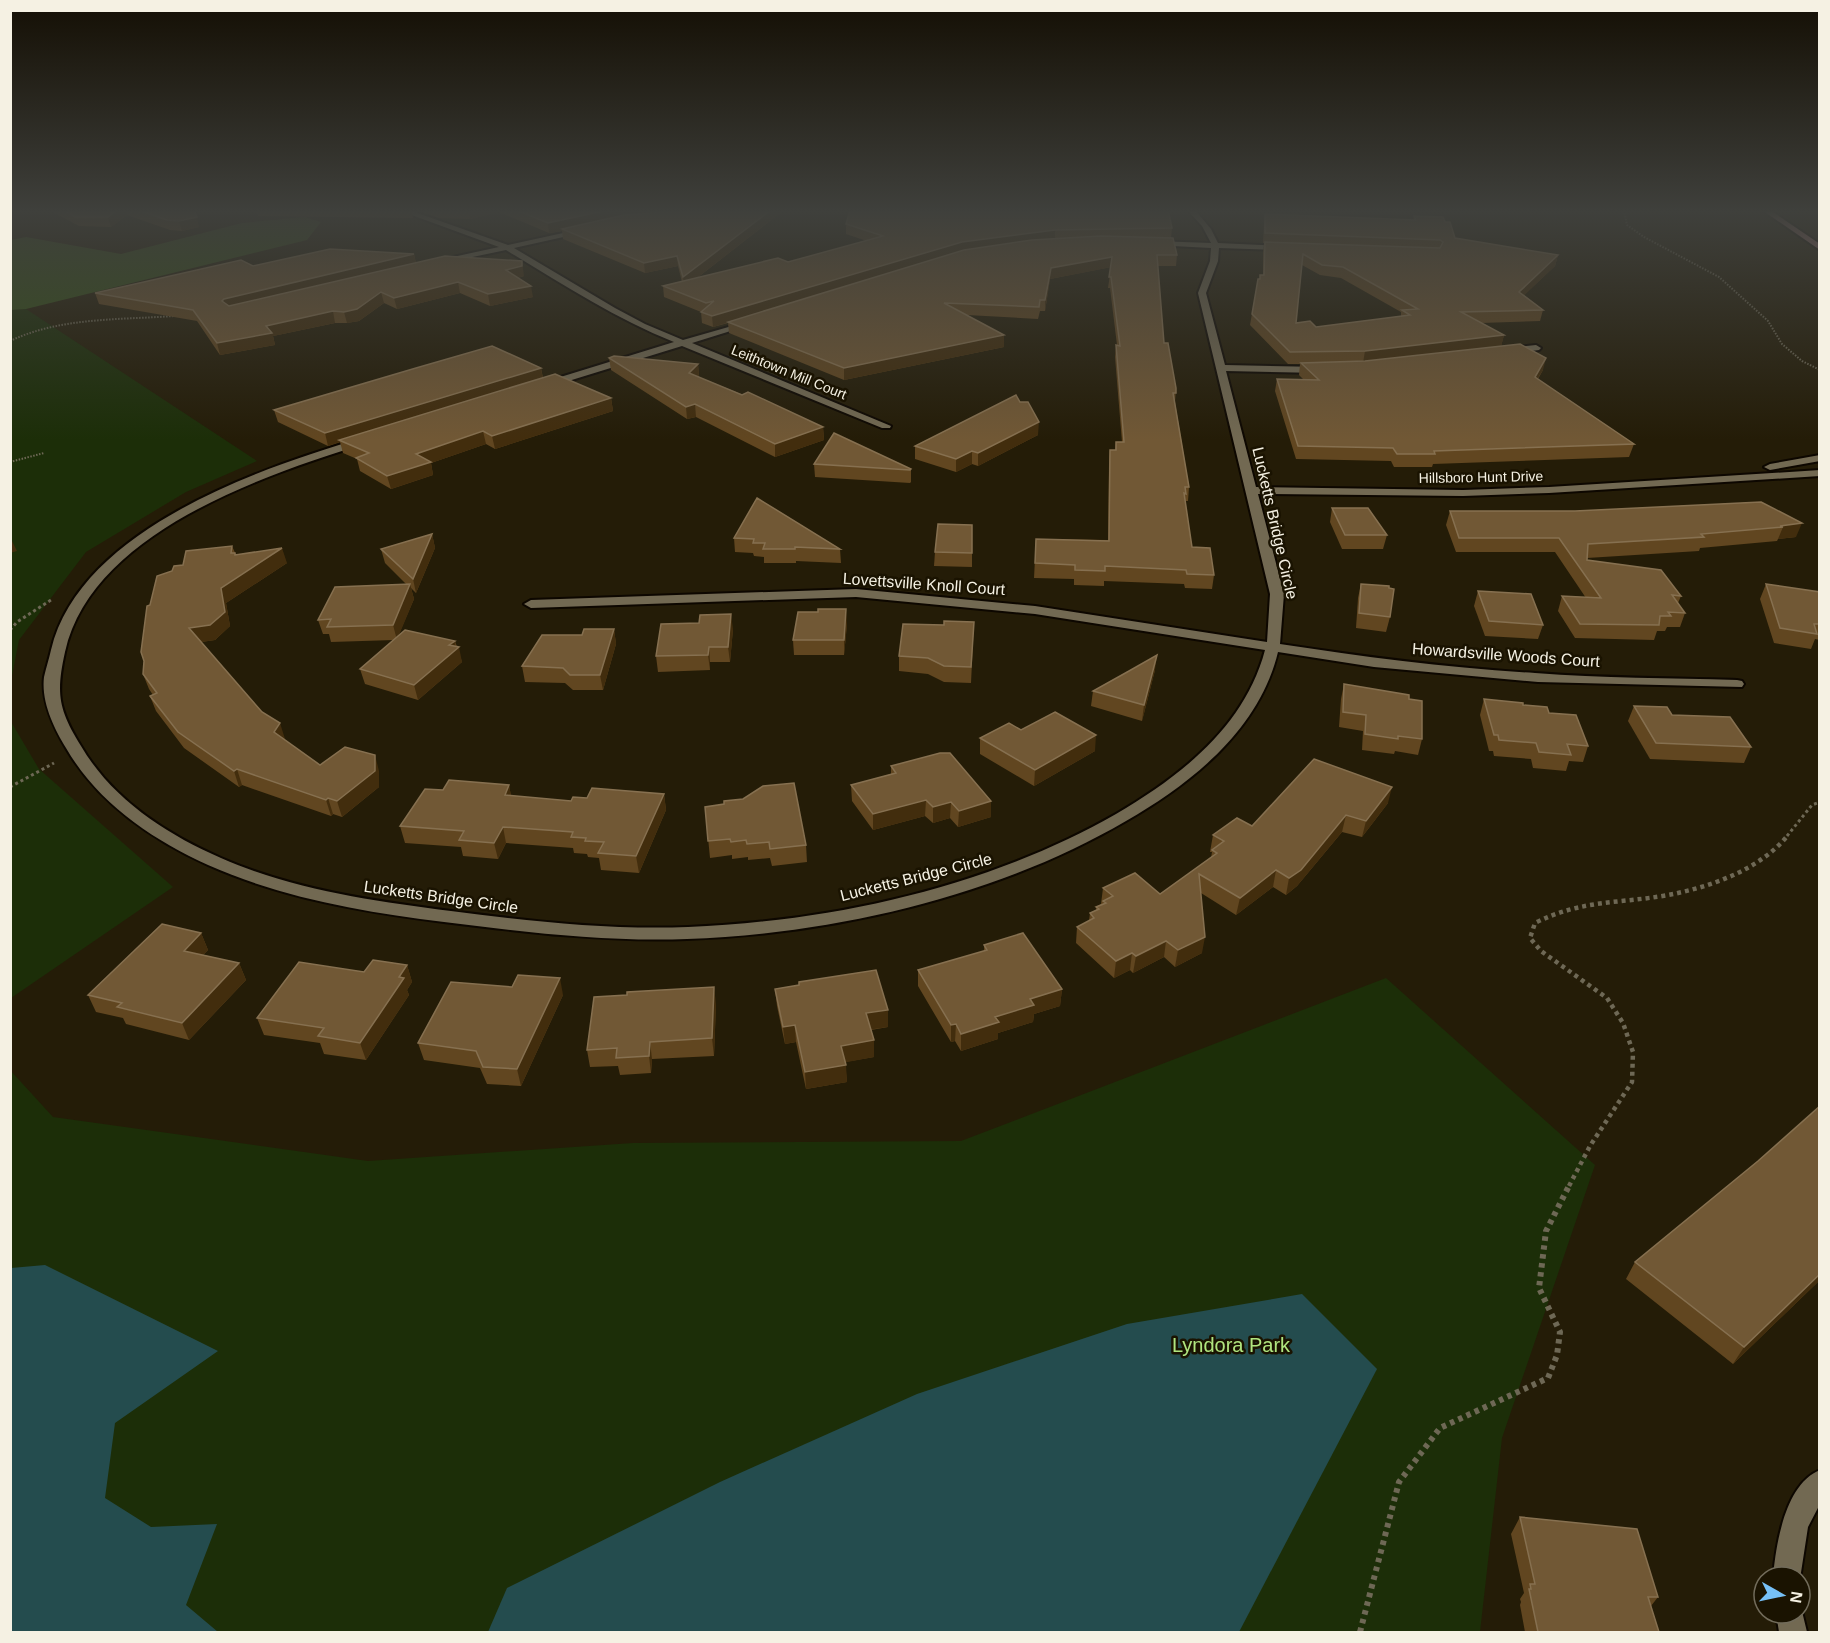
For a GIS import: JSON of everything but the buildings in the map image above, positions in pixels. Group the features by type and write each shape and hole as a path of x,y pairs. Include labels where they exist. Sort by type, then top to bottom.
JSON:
{"street":[{"name":"Leithtown Mill Court","path":"574,287 612,310 683,343 886,426"},
{"name":"Lucketts Bridge Circle","path":"381,435 276,469 198,505 133,547 104,572 82,598 64,624 51,685 62,727 76,754 106,793 151,827 219,863 292,888 390,910 580,929 686,933 782,925 877,908 988,877 1079,841 1131,812 1179,780 1217,746 1246,711 1264,679 1275,648 1279,621 1277,594 1202,293 1203,287"},
{"path":"526,391 762,318"},
{"path":"1502,352 1536,348"},
{"path":"1220,368 1334,369"},
{"name":"Hillsboro Hunt Drive","path":"1710,478 1820,458"},
{"name":"Hillsboro Hunt Drive","path":"1251,490 1463,493 1623,486 1710,478 1820,473"},
{"name":"Lovettsville Knoll Court","path":"531,604 856,593 1035,610 1275,648"},
{"name":"Howardsville Woods Court","path":"1275,648 1447,671 1538,678 1737,684"},
{"path":"1787,1565 1789,1541 1806,1498 1820,1483"}],"path":[{"path":"1730,287 1768,321 1782,344 1802,361 1820,370"},
{"path":"10,341 41,328 175,316"},
{"path":"10,462 44,453"},
{"path":"10,787 24,782 39,769 76,754"},
{"path":"1360,1632 1400,1482 1440,1428 1548,1378 1557,1356 1560,1332 1539,1288 1546,1231 1590,1146 1632,1082 1633,1052 1623,1023 1606,998 1541,951 1530,938 1536,923 1549,916 1592,903 1669,894 1742,873 1778,849 1812,805 1820,802"}],"green space":[{"path":"11,287 117,287 26,309 11,310"},
{"path":"26,309 257,461 186,492 86,552 19,640 11,681 10,310"},
{"path":"10,720 39,769 173,887 11,998"},
{"name":"Lyndora Park","path":"1386,978 1595,1165 1502,1438 1480,1632 11,1632 10,1070 53,1117 368,1161 633,1143 961,1141"}],"water":[{"path":"45,1265 218,1351 115,1423 105,1498 151,1527 217,1524 186,1605 218,1632 11,1632 11,1268"},
{"path":"1302,1294 1377,1369 1239,1632 488,1632 507,1588 720,1482 917,1394 1127,1324"}]}
